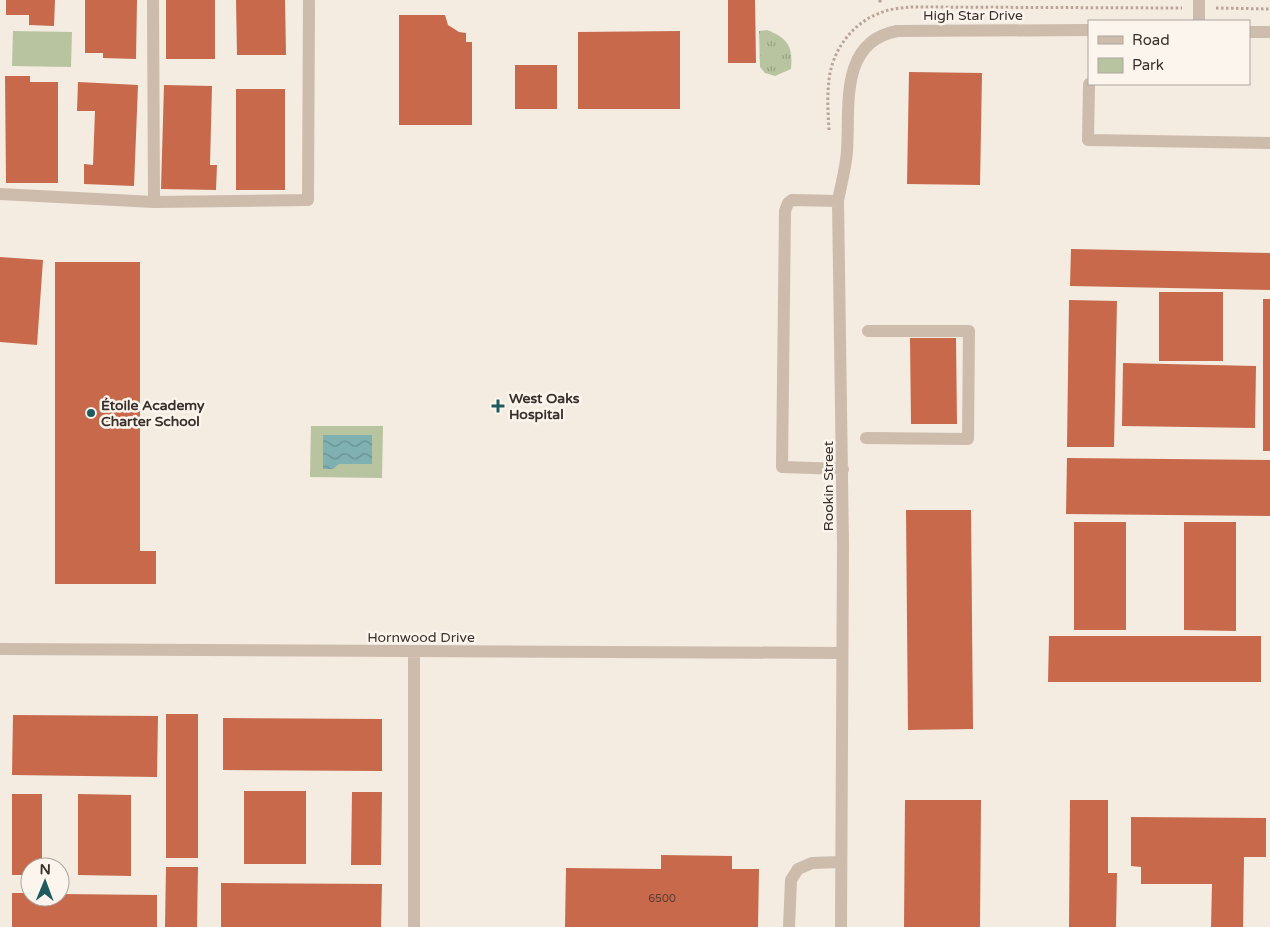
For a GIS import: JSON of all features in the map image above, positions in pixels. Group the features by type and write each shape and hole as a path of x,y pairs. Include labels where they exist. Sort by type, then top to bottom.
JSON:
{"street":[{"path":"153,0 154,202"},
{"path":"0,194 154,202 308,200 309,0"},
{"path":"1199,0 1199,20"},
{"name":"High Star Drive","path":"864,49 874,39 885,33 897,31 1088,30"},
{"path":"1250,32 1270,32"},
{"name":"Rookin Street","path":"841,927 842,469 838,201 847,154 850,84 853,70 864,49"},
{"path":"1089,85 1088,140 1270,143"},
{"path":"838,201 792,200 788,203 785,211 782,467 842,469"},
{"path":"866,438 968,439 969,331 868,331"},
{"name":"Hornwood Drive","path":"0,649 842,653"},
{"path":"414,652 414,927"},
{"path":"789,927 791,880 798,869 812,863 841,862"}],"path":[{"path":"1212,8 1270,9"}],"green space":[{"path":"767,30 780,36 790,49 791,69 775,76 765,73 760,67 759,31"},
{"path":"13,31 72,32 71,67 12,66"},
{"path":"311,426 383,426 382,478 310,477"}],"water":[{"path":"323,435 372,435 372,464 339,464 333,469 323,469"}],"building":[{"path":"6,0 55,0 54,26 29,25 29,15 6,15"},
{"path":"85,0 137,0 136,59 103,58 103,53 85,53"},
{"path":"166,0 215,0 215,59 166,59"},
{"path":"236,0 285,0 286,55 237,55"},
{"path":"728,0 755,0 756,63 728,63"},
{"path":"399,15 445,15 448,25 459,32 466,33 466,42 472,42 472,125 399,125"},
{"path":"680,31 680,109 578,109 578,32"},
{"path":"515,65 557,65 557,109 515,109"},
{"path":"909,72 982,73 980,185 907,184"},
{"path":"5,76 30,76 30,82 58,82 58,183 6,183"},
{"path":"78,82 138,85 134,186 84,184 84,164 93,165 95,111 77,111"},
{"path":"164,85 212,86 210,165 217,165 216,190 161,189"},
{"path":"236,89 285,89 285,190 236,190"},
{"path":"1071,249 1270,253 1270,290 1070,286"},
{"path":"0,257 43,260 37,345 0,342"},
{"path":"55,262 140,262 140,551 156,551 156,584 55,584"},
{"path":"1159,292 1223,292 1223,361 1159,361"},
{"path":"1263,299 1270,299 1270,451 1263,451"},
{"path":"1069,300 1117,301 1114,447 1067,447"},
{"path":"910,338 956,338 957,424 911,424"},
{"path":"1123,363 1256,366 1255,428 1122,426"},
{"path":"1067,458 1270,460 1270,516 1066,514"},
{"path":"906,510 971,510 973,729 908,730"},
{"path":"1074,522 1126,522 1126,630 1074,630"},
{"path":"1184,522 1236,522 1236,631 1184,630"},
{"path":"1049,636 1261,636 1261,682 1048,682"},
{"path":"166,714 198,714 198,858 166,858"},
{"path":"13,715 158,716 157,777 12,775"},
{"path":"223,718 382,719 382,771 223,770"},
{"path":"244,791 306,791 306,864 244,864"},
{"path":"352,792 382,792 381,865 351,865"},
{"path":"12,794 42,794 42,857 20,857 20,875 12,875"},
{"path":"78,794 131,795 131,876 78,875"},
{"path":"905,800 981,800 980,927 904,927"},
{"path":"1070,800 1108,800 1108,873 1117,873 1116,927 1069,927"},
{"path":"1131,817 1266,818 1266,857 1244,857 1243,927 1211,927 1212,884 1141,884 1141,867 1131,866"},
{"path":"661,855 732,856 732,869 759,869 758,927 565,927 566,868 661,869"},
{"path":"166,867 198,867 197,927 165,927"},
{"path":"221,883 382,884 381,927 221,927"},
{"path":"12,893 20,893 20,907 70,907 70,894 157,895 157,927 12,927"}],"place":[{"name":"West Oaks Hospital","path":"498,406"},
{"name":"Étoile Academy Charter School","path":"91,413"}]}
